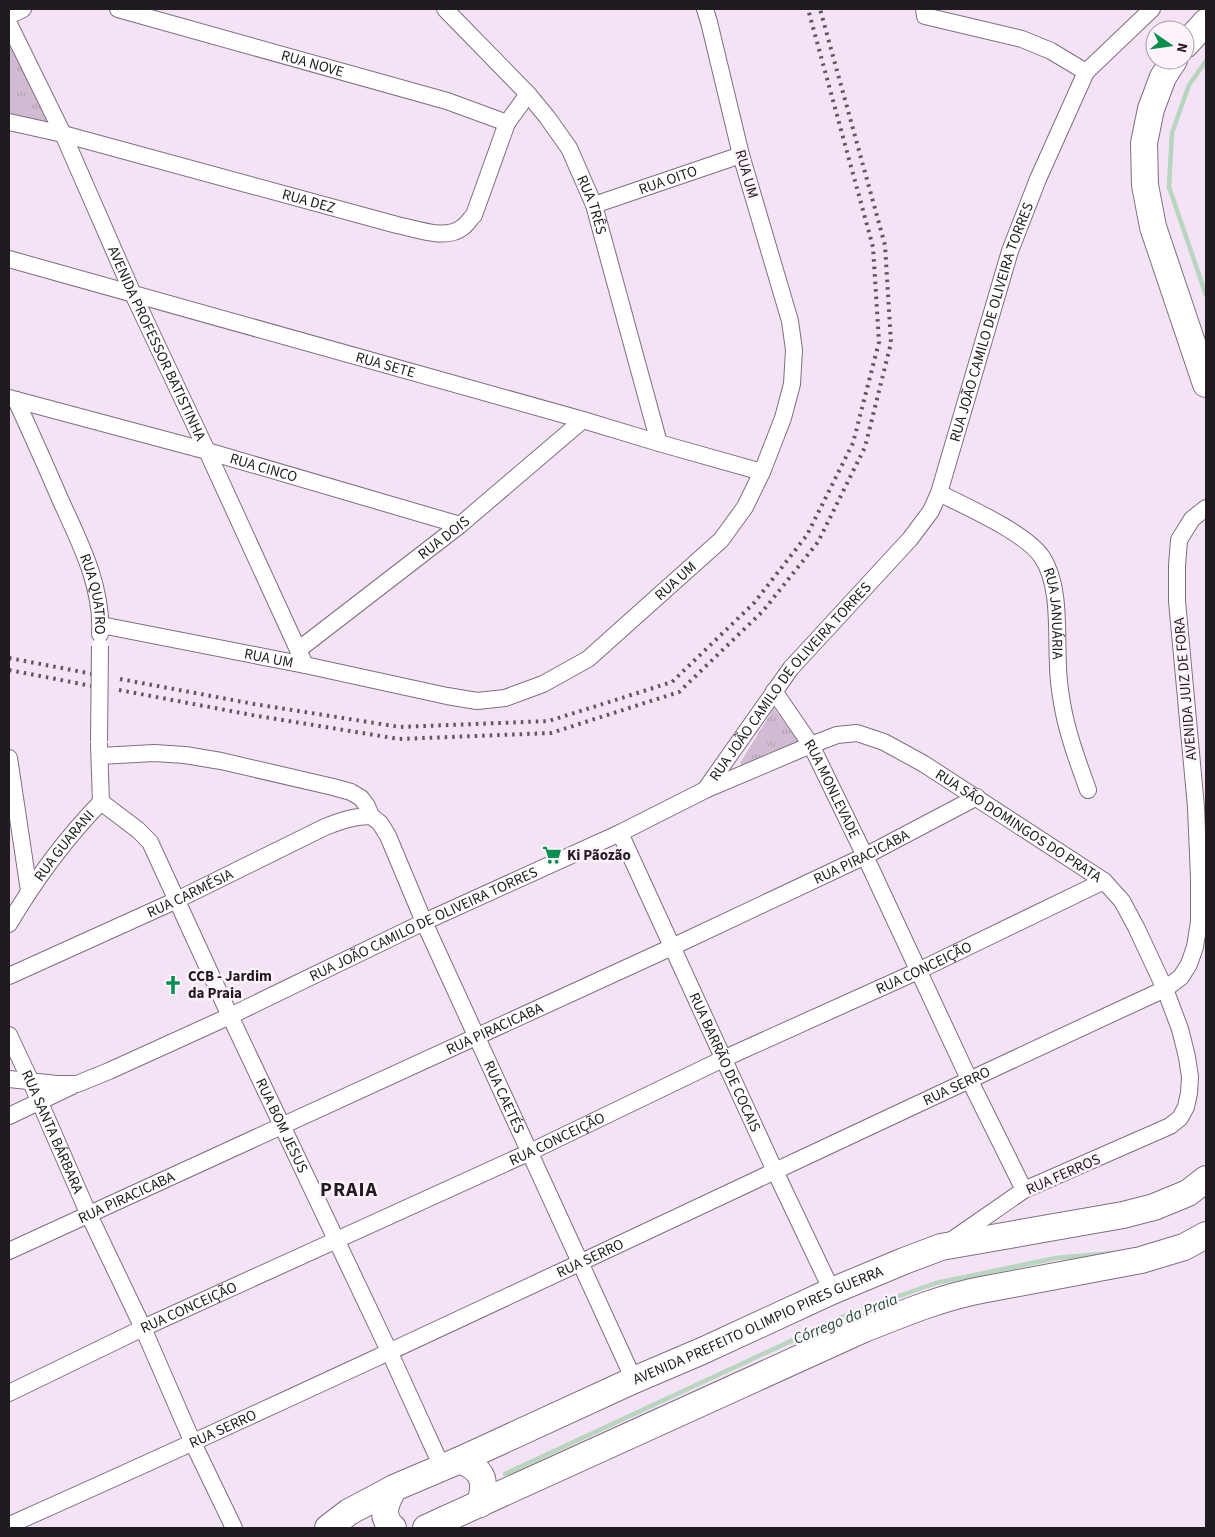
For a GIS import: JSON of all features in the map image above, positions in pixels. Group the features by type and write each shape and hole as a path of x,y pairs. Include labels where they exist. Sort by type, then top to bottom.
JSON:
{"main road":[{"path":"1195,34 1206,22"},
{"path":"1168,70 1151,109 1144,143 1145,185 1153,227 1206,384"},
{"name":"AVENIDA PREFEITO OLIMPIO PIRES GUERRA","path":"328,1528 349,1512 394,1488 832,1291 941,1247 1123,1215 1154,1207 1188,1193 1206,1179"},
{"path":"426,1528 864,1329 918,1308 955,1295 1142,1260 1184,1247 1206,1235"},
{"path":"451,1464 474,1468 480,1474 484,1481 484,1487 480,1504"},
{"path":"393,1528 388,1524 384,1514 386,1502 394,1488"}],"street":[{"path":"9,16 24,9"},
{"name":"RUA NOVE","path":"118,9 447,101 508,123"},
{"name":"RUA TRÊS","path":"445,9 528,94 569,148 594,205 659,443"},
{"name":"RUA UM","path":"101,625 305,665 447,696 477,701 505,698 543,684 588,659 721,540 745,507 762,472 784,418 792,384 794,350 790,321 741,155 709,22 704,9"},
{"path":"924,9 925,16 1022,39 1051,51 1086,72"},
{"name":"RUA JOÃO CAMILO DE OLIVEIRA TORRES","path":"9,1079 77,1084 109,1071 230,1016 424,922 620,833 705,790 791,668 910,539 931,511 939,492 1010,251 1038,179 1086,72 1152,9"},
{"name":"AVENIDA PROFESSOR BATISTINHA","path":"9,24 63,134 133,294 305,665"},
{"name":"RUA DEZ","path":"9,122 63,134 398,226 435,233 451,233 463,227 474,215 508,123 528,94"},
{"name":"RUA OITO","path":"594,205 741,155"},
{"name":"RUA SETE","path":"9,259 584,420 762,472"},
{"name":"RUA CINCO","path":"12,399 207,451 460,526"},
{"name":"RUA QUATRO","path":"12,399 86,560 97,592 101,625 99,749 101,802"},
{"name":"RUA DOIS","path":"298,650 460,526 584,420"},
{"name":"RUA JANUÁRIA","path":"939,492 995,521 1026,541 1042,556 1053,582 1062,704 1072,744 1088,790"},
{"name":"AVENIDA JUIZ DE FORA","path":"1165,989 1180,977 1189,964 1195,947 1199,922 1196,807 1177,601 1177,566 1180,540 1192,519 1206,508"},
{"name":"RUA MONLEVADE","path":"774,691 811,745 865,856 968,1079 1024,1190"},
{"name":"RUA SÃO DOMINGOS DO PRATA","path":"705,790 837,735 857,733 884,742 924,764 1104,881 1122,901 1136,927 1165,989 1180,1029 1190,1077 1186,1107"},
{"name":"RUA CAETÉS","path":"99,749 185,754 333,787 351,792 361,798 371,816 380,823 388,836 424,922 634,1380"},
{"name":"RUA GUARANI","path":"9,758 29,890"},
{"name":"RUA PIRACICABA","path":"9,1251 672,947 865,856 976,797"},
{"name":"RUA GUARANI","path":"9,924 29,890 70,836 101,802"},
{"name":"RUA BOM JESUS","path":"101,802 150,842 230,1016 389,1351 451,1464"},
{"name":"RUA CARMÉSIA","path":"9,976 177,900 325,827 348,818 371,816"},
{"name":"RUA BARRÃO DE COCAIS","path":"620,833 832,1291"},
{"name":"RUA CONCEIÇÃO","path":"9,1393 143,1328 530,1152 723,1058 918,971 1104,881"},
{"name":"RUA SERRO","path":"14,1523 193,1443 968,1079 1165,989"},
{"name":"RUA SANTA BÁRBARA","path":"9,1035 88,1215 143,1328 193,1443 234,1528"},
{"path":"9,1116 77,1084"},
{"name":"RUA FERROS","path":"941,1247 1024,1190 1170,1126 1180,1118 1186,1107"}],"green space":[{"path":"9,28 59,130 9,121"},
{"path":"774,708 800,744 744,767 740,763"}],"waterway":[{"name":"Córrego da Praia","path":"1206,61 1189,85 1172,133 1169,187 1206,295"},
{"name":"Córrego da Praia","path":"505,1474 851,1313 936,1283 1056,1258 1112,1253"}],"railway":[{"path":"120,679 254,704 400,727 549,721 672,682 754,603 807,535 853,443 879,342 873,247 808,9"},
{"path":"119,690 252,715 399,739 551,733 679,692 763,611 818,542 865,447 891,343 885,245 820,9"},
{"path":"9,658 93,674"},
{"path":"9,670 92,686"}],"place":[{"name":"Ki Pãozão","path":"552,855"},
{"name":"CCB - Jardim da Praia","path":"173,985"}],"district":[{"name":"PRAIA","path":"349,1189"}]}
